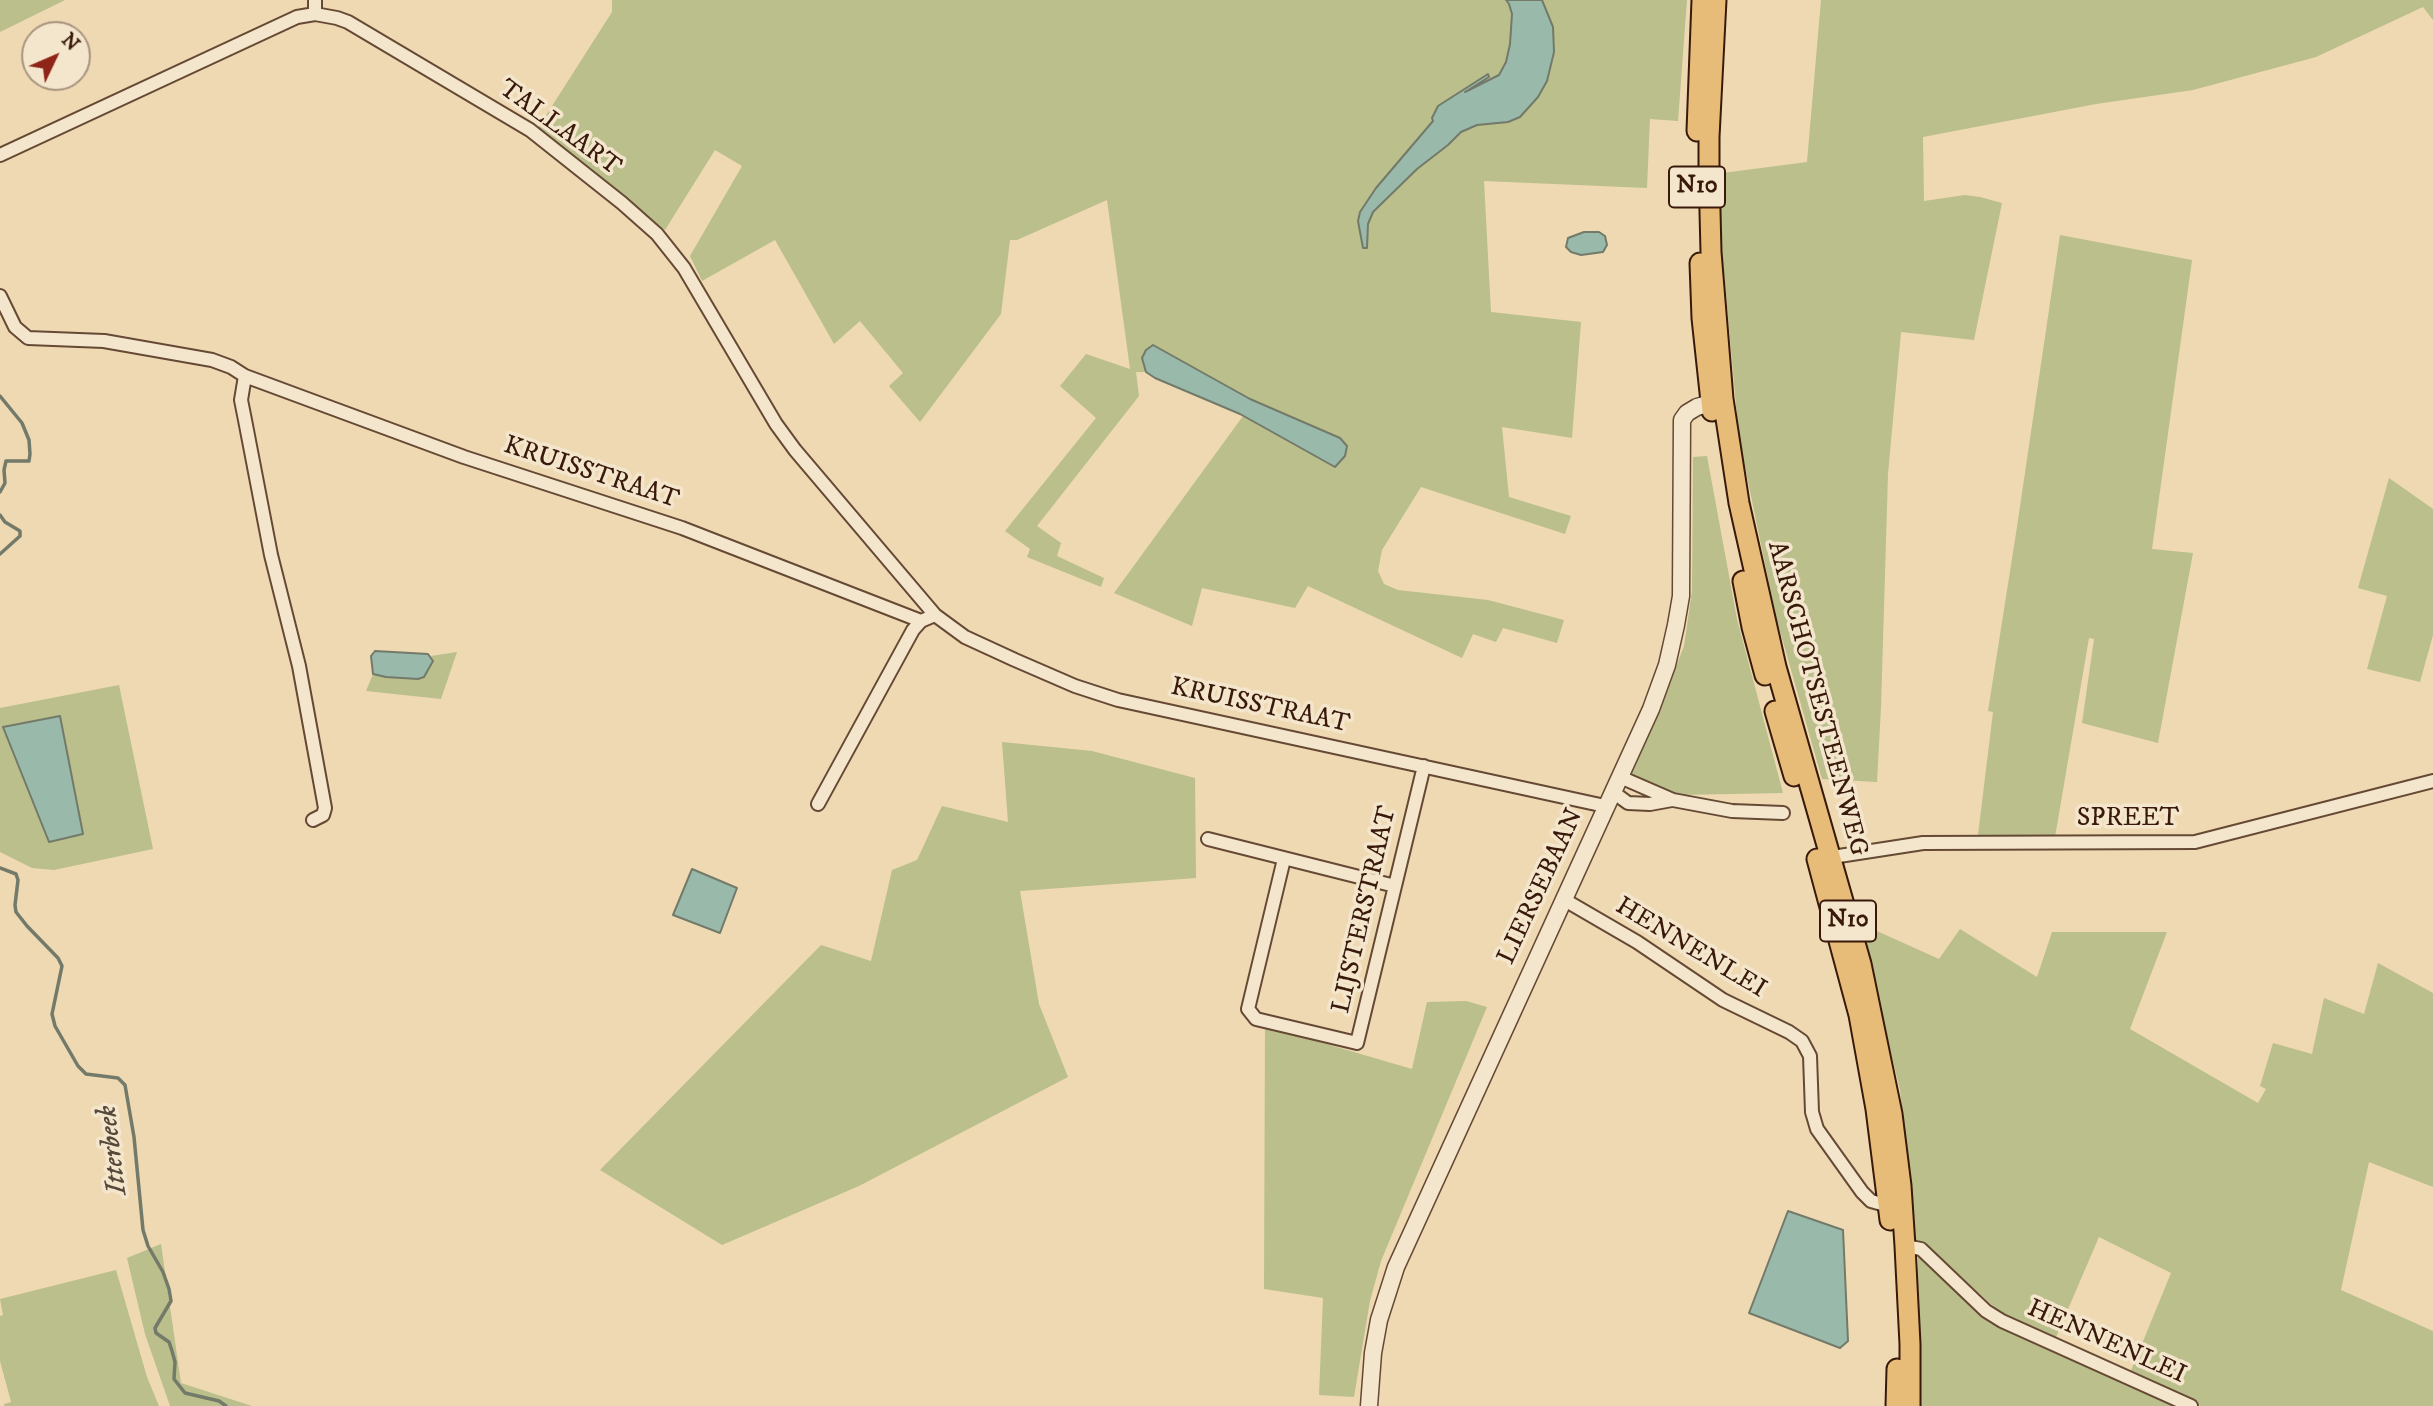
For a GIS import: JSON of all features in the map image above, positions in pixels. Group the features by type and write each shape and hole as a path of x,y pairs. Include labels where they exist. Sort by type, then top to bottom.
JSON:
{"main road":[{"name":"AARSCHOTSESTEENWEG","path":"1702,0 1697,160 1717,401 1776,667 1824,858 1876,1109 1889,1206 1895,1292 1896,1406"},
{"name":"AARSCHOTSESTEENWEG","path":"1708,302 1712,253 1709,137 1716,0"},
{"name":"AARSCHOTSESTEENWEG","path":"1824,858 1861,964 1892,1114 1905,1247 1910,1406"}],"street":[{"path":"0,155 298,17 315,14 314,0"},
{"name":"TALLAART","path":"315,14 348,22 514,119 622,203 657,234 684,268 776,424 935,615"},
{"name":"KRUISSTRAAT","path":"0,296 15,327 28,338 104,341 212,360 245,376 464,457 682,528 921,621"},
{"path":"245,376 241,400 271,555 299,666 325,808 323,815 313,820"},
{"name":"LIERSEBAAN","path":"1369,1406 1377,1331 1396,1267 1651,709 1667,665 1681,596 1682,420 1697,407 1717,401"},
{"path":"818,804 913,630 921,621 935,615"},
{"name":"KRUISSTRAAT","path":"935,615 965,637 1075,686 1118,700 1424,766 1613,792"},
{"name":"LIJSTERSTRAAT","path":"1284,859 1248,1009 1256,1019 1357,1043 1424,766"},
{"name":"SPREET","path":"1824,858 1923,843 2195,842 2433,781"},
{"path":"1613,792 1628,803 1650,804 1673,800"},
{"path":"1613,792 1732,811 1783,813"},
{"path":"1208,839 1395,886"},
{"name":"HENNENLEI","path":"1563,899 1637,942 1723,1000 1789,1031 1802,1041 1810,1056 1812,1112 1817,1129 1862,1192 1871,1201 1889,1206"},
{"name":"HENNENLEI","path":"1905,1247 1921,1250 1986,1311 2002,1321 2191,1406"}],"green space":[{"path":"0,0 65,0 21,21 0,32"},
{"path":"612,0 1687,0 1678,121 1650,119 1647,188 1484,181 1491,312 1581,322 1572,438 1502,427 1509,497 1571,516 1565,534 1421,487 1382,550 1378,571 1384,584 1398,590 1488,600 1564,620 1557,643 1503,628 1496,642 1473,634 1462,658 1308,586 1295,608 1202,588 1192,626 1114,593 1243,416 1335,467 1345,456 1347,446 1340,438 1250,399 1142,358 1146,372 1136,372 1139,396 1037,526 1061,543 1057,556 1104,578 1101,587 1027,557 1030,549 1005,531 1096,418 1060,386 1086,354 1130,369 1107,200 1017,240 1010,240 1001,314 920,422 889,386 903,373 860,321 834,344 775,240 702,281 690,256 742,166 715,150 665,230 538,128 612,12"},
{"path":"1821,0 2433,0 2433,20 2423,7 2316,57 2193,90 2096,104 1923,137 1924,201 1965,195 2002,203 1974,340 1901,332 1888,474 1877,782 1822,779 1776,617 1739,438 1715,174 1807,162"},
{"path":"2060,235 2192,260 2152,549 2193,553 2158,743 2082,723 2094,639 2089,638 2055,837 1978,835 1993,712 1988,711"},
{"path":"1707,456 1737,619 1783,793 1677,795 1628,776 1684,646 1692,591 1693,457"},
{"path":"2389,478 2433,509 2433,635 2420,682 2367,669 2387,596 2358,588"},
{"path":"457,652 441,699 366,691 373,674 386,677 433,661 431,656"},
{"path":"119,685 153,849 54,870 32,868 0,852 0,708"},
{"path":"1002,742 1092,751 1195,778 1196,878 1020,891 1039,1004 1068,1077 859,1186 722,1245 600,1170 821,945 871,961 892,870 917,860 942,806 1008,822"},
{"path":"1859,923 1939,959 1960,929 2037,977 2052,932 2167,932 2130,1029 2258,1103 2266,1089 2260,1086 2273,1043 2312,1054 2324,998 2364,1014 2378,963 2433,993 2433,1187 2369,1162 2341,1290 2433,1331 2433,1406 2201,1406 2130,1373 2171,1273 2099,1237 2056,1337 2005,1317 1927,1245 1915,1242 1900,1090"},
{"path":"1466,1001 1487,1007 1381,1261 1370,1301 1354,1397 1319,1395 1323,1298 1264,1289 1265,1026 1412,1069 1427,1002"},
{"path":"161,1244 181,1383 252,1406 170,1406 145,1334 127,1258"},
{"path":"1918,1254 1985,1317 2178,1406 1917,1406"},
{"path":"116,1270 147,1377 159,1406 4,1406 11,1402 0,1361 0,1316 3,1315 0,1299"}],"shaded area":[{"path":"1506,0 1542,0 1553,27 1554,52 1547,81 1538,97 1520,117 1508,122 1477,125 1461,132 1417,169 1373,212 1368,224 1367,248 1363,248 1358,221 1360,212 1376,188 1433,121 1438,106 1488,74 1489,77 1465,92 1499,75 1506,62 1510,44 1512,14"},
{"path":"1584,232 1599,232 1605,236 1607,245 1603,252 1581,255 1566,247 1568,238"},
{"path":"1153,345 1250,399 1340,438 1347,446 1345,456 1335,467 1240,414 1155,378 1146,372 1142,358 1146,350"},
{"path":"375,651 428,654 433,661 424,677 386,677 373,674 371,656"},
{"path":"60,716 83,834 49,842 3,727"},
{"path":"692,869 737,888 720,933 673,915"},
{"path":"1788,1211 1843,1230 1848,1341 1840,1348 1749,1313"}],"waterway":[{"name":"Itterbeek","path":"0,396 22,423 29,440 30,454 29,461 6,461 5,483 0,492"},
{"name":"Itterbeek","path":"0,515 5,522 20,531 20,536 0,554"},
{"name":"Itterbeek","path":"0,868 16,874 16,912 58,958 62,966 52,1014 55,1026 78,1066 86,1074 118,1078 125,1085 134,1137 143,1230 148,1246 163,1272 171,1301 155,1328 156,1333 169,1342 175,1362 174,1379 185,1393 219,1401 226,1406"}]}
